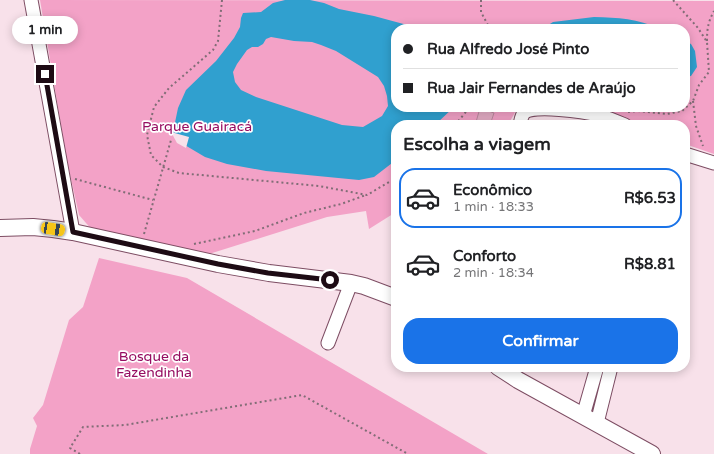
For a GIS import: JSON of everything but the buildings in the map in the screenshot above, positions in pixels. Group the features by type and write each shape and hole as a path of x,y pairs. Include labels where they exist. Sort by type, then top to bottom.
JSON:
{"street":[{"path":"32,0 73,232"},
{"path":"522,119 530,112"},
{"path":"578,112 623,119"},
{"path":"690,156 713,163"},
{"path":"0,228 33,227 73,232 268,273 351,283 364,286 391,296"},
{"path":"328,343 351,283"},
{"path":"506,372 652,454"},
{"path":"590,420 596,372"},
{"path":"590,420 609,372"}],"path":[{"path":"222,0 218,41 213,50 169,88 154,107 147,135 151,155 163,167 178,173 319,186 367,195"},
{"path":"481,0 481,12 487,24"},
{"path":"673,0 698,28 707,42"},
{"path":"690,104 693,101 699,85 709,72 707,30 709,20 714,11"},
{"path":"693,101 696,126 700,142 713,163"},
{"path":"459,120 466,112"},
{"path":"623,119 637,112 667,114 677,112"},
{"path":"140,247 171,140"},
{"path":"64,176 154,200"},
{"path":"178,255 179,247 255,231 304,213 341,204 367,195 391,181"},
{"path":"80,454 70,448 83,427 126,425 302,395 408,454"}],"green space":[{"name":"Parque Guairacá","path":"40,0 714,1 714,154 690,146 690,120 624,120 603,112 690,112 690,24 391,24 391,112 515,112 511,120 391,120 391,215 369,229 366,211 327,217 209,254 93,231 79,215 67,161"},
{"name":"Bosque da Fazendinha","path":"99,258 187,278 488,454 30,454 30,449 37,426 33,418 43,405 69,320 83,307"}],"water":[{"path":"285,0 310,0 324,3 339,9 404,24 391,24 391,112 449,112 440,120 391,120 391,164 374,177 359,180 266,171 227,164 205,157 178,141 173,132 178,108 186,90 216,61 234,38 240,27 243,13 261,12 273,3","holes":["271,37 312,42 336,51 378,77 384,86 387,96 388,106 382,116 363,127 342,125 256,97 241,90 235,82 233,72 247,50 252,47 258,47 263,44 266,39"]},
{"path":"594,17 620,18 647,24 550,24 553,22"},
{"path":"690,44 695,51 697,67 691,76"}],"pier":[{"path":"171,132 189,137 186,148 177,143"}],"route":[{"path":"45,74 73,232 218,264 268,273 330,280"}]}
